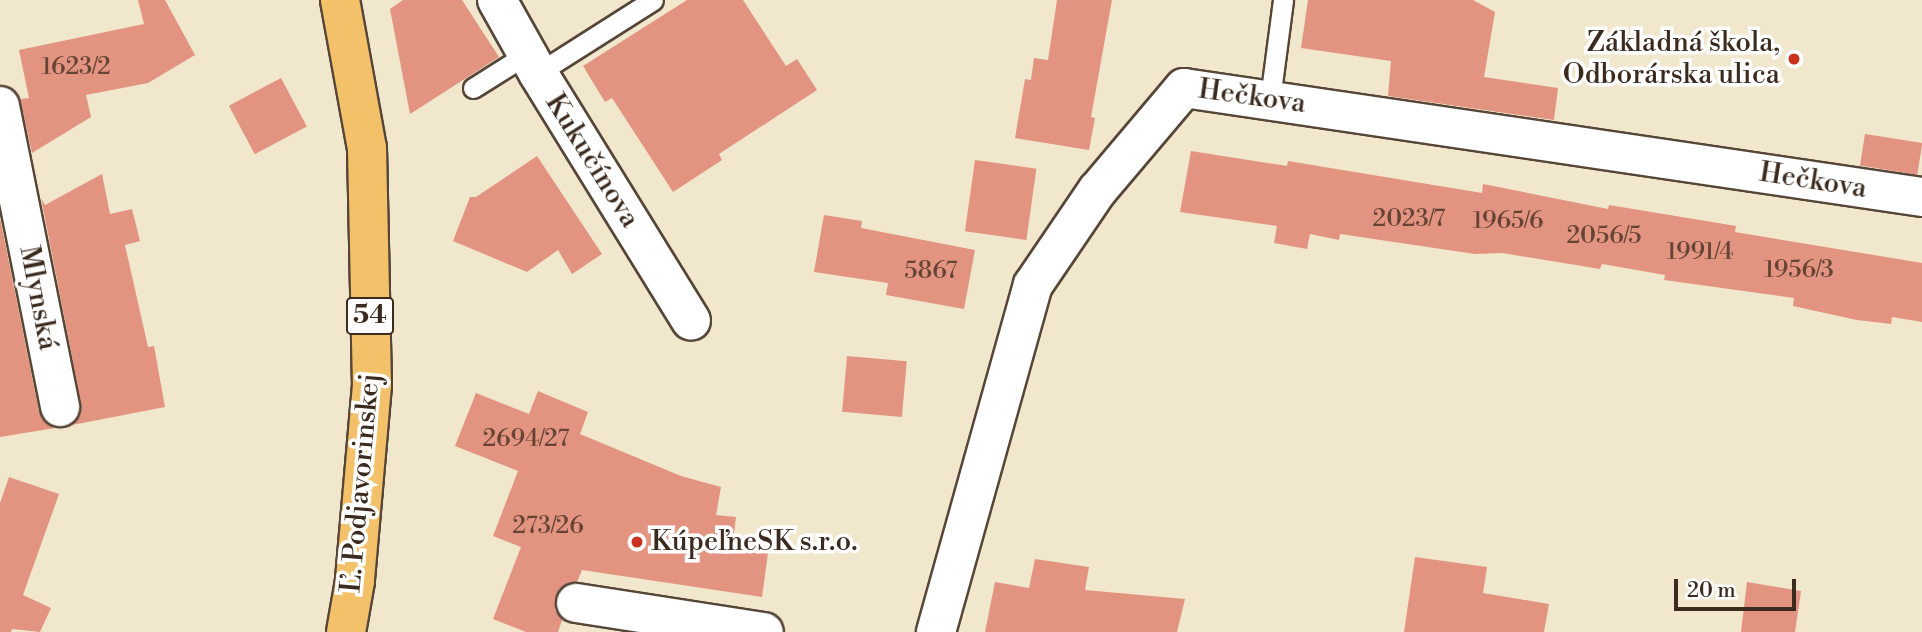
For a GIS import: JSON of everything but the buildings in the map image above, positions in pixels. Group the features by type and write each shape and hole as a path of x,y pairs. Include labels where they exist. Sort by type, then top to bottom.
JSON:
{"main road":[{"name":"Ľ. Podjavorinskej","path":"340,0 367,148 372,385 355,581 346,632"}],"street":[{"name":"Kukučínova","path":"497,0 533,64 691,321"},
{"name":"Hečkova","path":"936,632 1033,285 1097,191 1184,88 1922,197"},
{"name":"Mlynská","path":"0,106 60,407"},
{"path":"576,603 764,632"}],"lane":[{"path":"473,88 533,64 653,0"},
{"path":"1270,99 1283,0"}],"place":[{"name":"Základná škola, Odborárska ulica","path":"1794,59"},
{"name":"KúpeľneSK s.r.o.","path":"637,542"}]}
